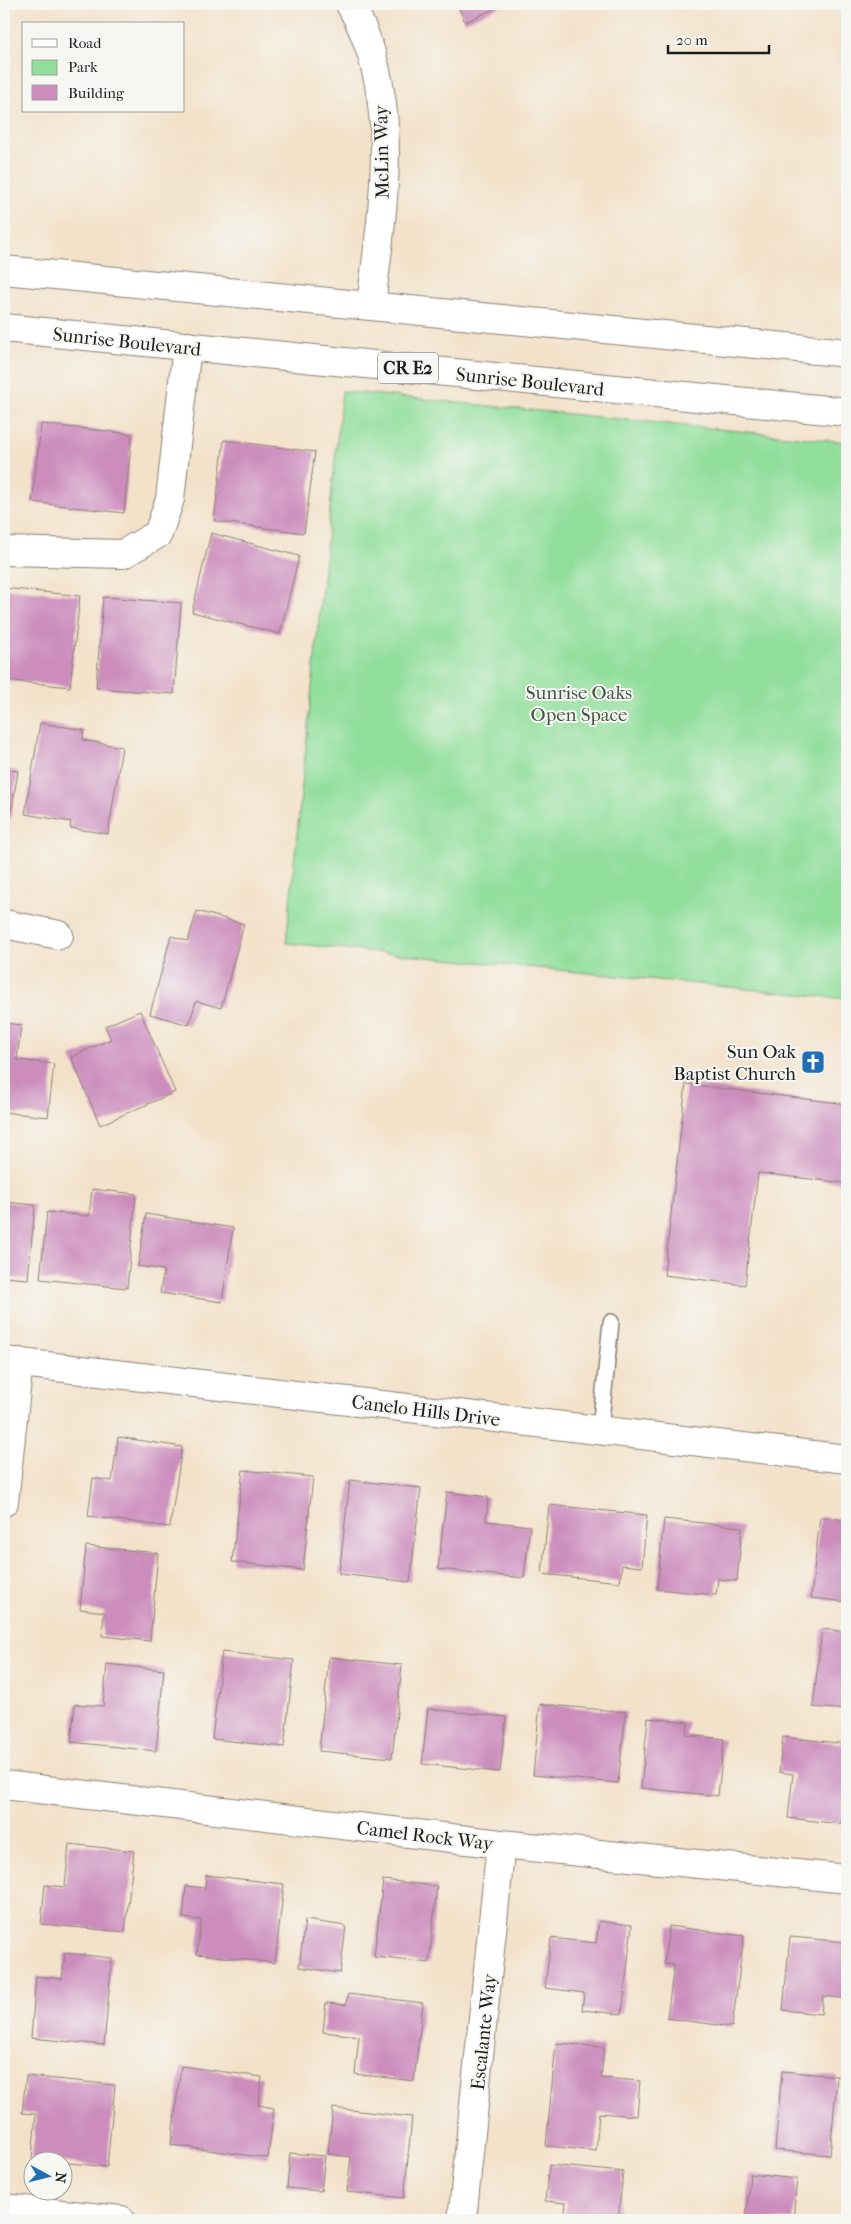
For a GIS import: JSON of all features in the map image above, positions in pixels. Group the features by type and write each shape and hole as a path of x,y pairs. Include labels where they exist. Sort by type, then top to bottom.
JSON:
{"street":[{"name":"McLin Way","path":"350,4 369,46 376,72 385,124 386,178 371,305"},
{"path":"4,270 847,353"},
{"name":"Sunrise Boulevard","path":"4,328 847,412"},
{"path":"4,551 123,554 158,534 170,499 187,346"},
{"path":"4,924 59,935"},
{"path":"4,1502 12,1361"},
{"name":"Canelo Hills Drive","path":"12,1361 847,1460"},
{"name":"Camel Rock Way","path":"4,1785 501,1844 847,1879"},
{"name":"Escalante Way","path":"462,2220 501,1844"},
{"path":"4,2208 121,2220"}],"lane":[{"path":"600,1430 611,1322"}],"green space":[{"name":"Sunrise Oaks Open Space","path":"342,391 847,442 847,999 286,943"}],"building":[{"path":"457,4 505,4 465,22"},
{"path":"41,424 132,434 124,513 32,502"},
{"path":"224,440 315,452 304,533 214,521"},
{"path":"211,533 299,556 280,634 192,612"},
{"path":"4,588 80,596 70,687 4,680"},
{"path":"103,597 181,603 174,694 96,688"},
{"path":"40,723 84,730 83,740 122,747 108,834 70,828 71,822 25,814"},
{"path":"4,769 18,771 8,833 4,832"},
{"path":"197,911 244,924 221,1008 196,1001 189,1025 150,1014 171,936 188,941"},
{"path":"140,1011 175,1092 100,1125 71,1057 111,1039 105,1026"},
{"path":"4,1023 21,1025 17,1060 54,1064 48,1117 4,1112"},
{"path":"686,1084 847,1104 845,1183 758,1173 745,1285 664,1275"},
{"path":"92,1189 136,1194 127,1288 40,1279 47,1212 89,1216"},
{"path":"4,1202 35,1205 28,1279 4,1277"},
{"path":"146,1214 233,1228 222,1302 160,1293 164,1270 138,1266"},
{"path":"118,1437 182,1447 170,1527 88,1516 93,1478 112,1481"},
{"path":"243,1470 313,1477 303,1570 232,1562"},
{"path":"350,1480 421,1488 410,1582 339,1574"},
{"path":"447,1492 488,1497 486,1521 530,1526 524,1578 438,1569"},
{"path":"549,1505 647,1515 642,1567 622,1565 620,1582 542,1574"},
{"path":"820,1517 847,1520 847,1602 811,1598"},
{"path":"664,1519 742,1527 737,1581 718,1579 716,1595 657,1589"},
{"path":"86,1546 158,1553 150,1641 102,1636 104,1612 80,1609"},
{"path":"822,1629 847,1632 847,1710 813,1707"},
{"path":"222,1652 294,1660 284,1747 212,1739"},
{"path":"329,1657 402,1665 392,1758 319,1751"},
{"path":"107,1664 164,1670 156,1751 71,1742 75,1704 103,1706"},
{"path":"540,1704 626,1712 618,1783 533,1775"},
{"path":"428,1709 506,1717 500,1772 422,1764"},
{"path":"648,1718 688,1722 686,1735 724,1739 718,1796 641,1788"},
{"path":"783,1737 847,1744 847,1779 841,1824 788,1818 793,1774 779,1772"},
{"path":"69,1844 134,1851 125,1932 41,1924 45,1885 65,1887"},
{"path":"206,1875 284,1884 275,1963 197,1954 201,1920 183,1918 186,1886 205,1888"},
{"path":"383,1880 437,1886 429,1963 374,1957"},
{"path":"305,1920 346,1926 340,1973 299,1967"},
{"path":"599,1921 632,1925 622,2014 582,2010 584,1993 545,1988 551,1938 596,1943"},
{"path":"669,1926 744,1936 732,2027 667,2018 674,1965 664,1964"},
{"path":"790,1937 847,1942 847,1999 823,1996 821,2014 783,2010"},
{"path":"65,1953 112,1958 104,2045 31,2038 36,1976 62,1979"},
{"path":"348,1994 423,2003 414,2081 355,2074 359,2036 323,2032 326,2003 346,2005"},
{"path":"556,2043 604,2047 601,2078 640,2081 637,2116 599,2113 596,2151 546,2146"},
{"path":"181,2066 262,2077 258,2105 274,2108 268,2158 171,2145"},
{"path":"782,2071 837,2076 830,2155 775,2150"},
{"path":"26,2076 115,2085 107,2167 72,2163 72,2152 33,2152 36,2114 22,2113"},
{"path":"333,2108 412,2117 404,2198 347,2192 351,2157 328,2154"},
{"path":"290,2153 325,2156 321,2191 287,2188"},
{"path":"549,2165 623,2172 618,2220 564,2220 566,2203 545,2201"},
{"path":"750,2174 797,2179 793,2220 746,2220"}],"place":[{"name":"Sun Oak Baptist Church","path":"813,1062"}]}
